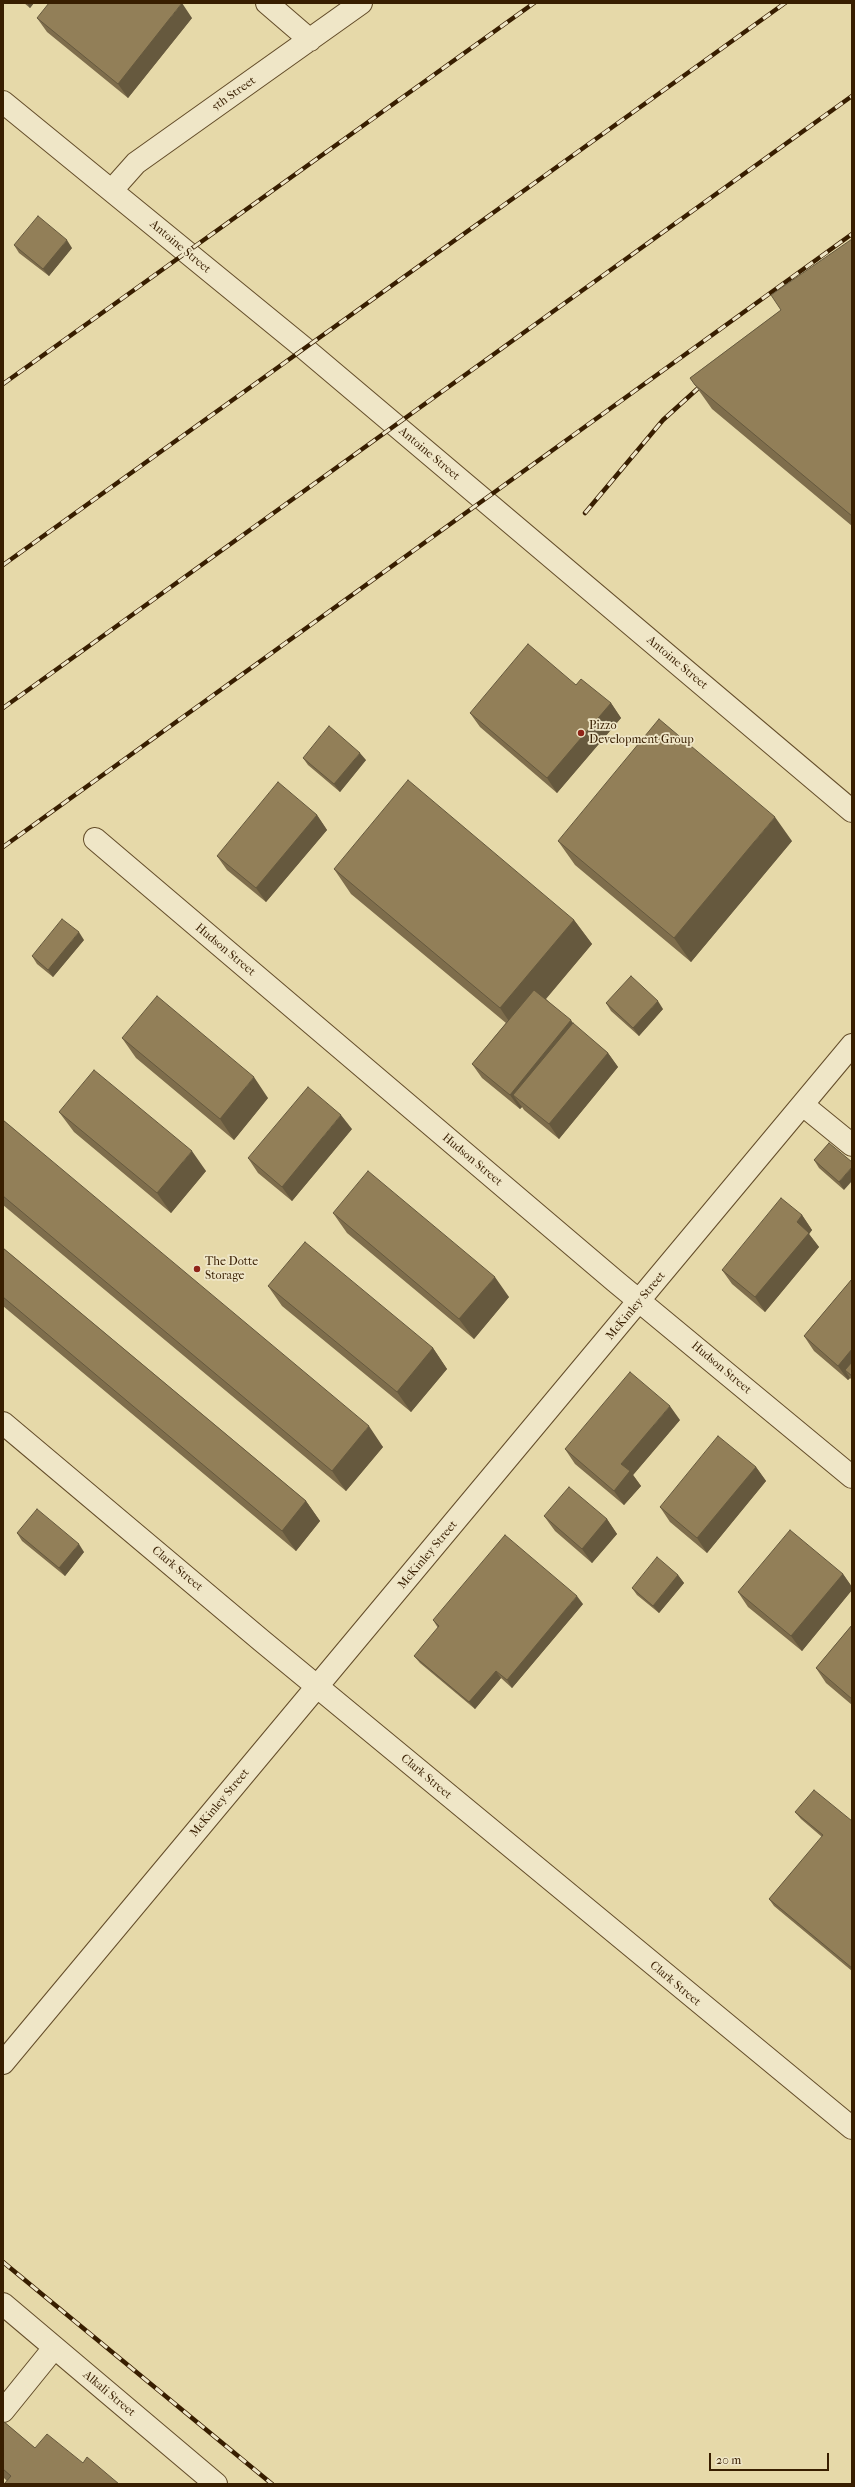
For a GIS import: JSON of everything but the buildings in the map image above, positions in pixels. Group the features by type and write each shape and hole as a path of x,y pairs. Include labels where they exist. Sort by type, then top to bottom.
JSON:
{"street":[{"path":"267,3 310,40"},
{"name":"5th Street","path":"112,190 136,163 361,3"},
{"name":"Antoine Street","path":"3,102 112,190 852,811"},
{"name":"Hudson Street","path":"95,839 640,1301 852,1477"},
{"name":"McKinley Street","path":"3,2063 852,1045"},
{"path":"803,1105 852,1145"},
{"name":"Clark Street","path":"3,1422 318,1687 852,2128"},
{"name":"Alkali Street","path":"3,2304 216,2484"},
{"path":"3,2411 54,2348"}],"railway":[{"path":"3,384 534,3"},
{"path":"3,565 785,3"},
{"path":"3,708 852,96"},
{"path":"3,847 852,234"},
{"path":"585,513 663,420 705,382"},
{"path":"3,2262 272,2484"}],"place":[{"name":"Pizzo Development Group","path":"581,733"},
{"name":"The Dotte Storage","path":"197,1269"}]}
